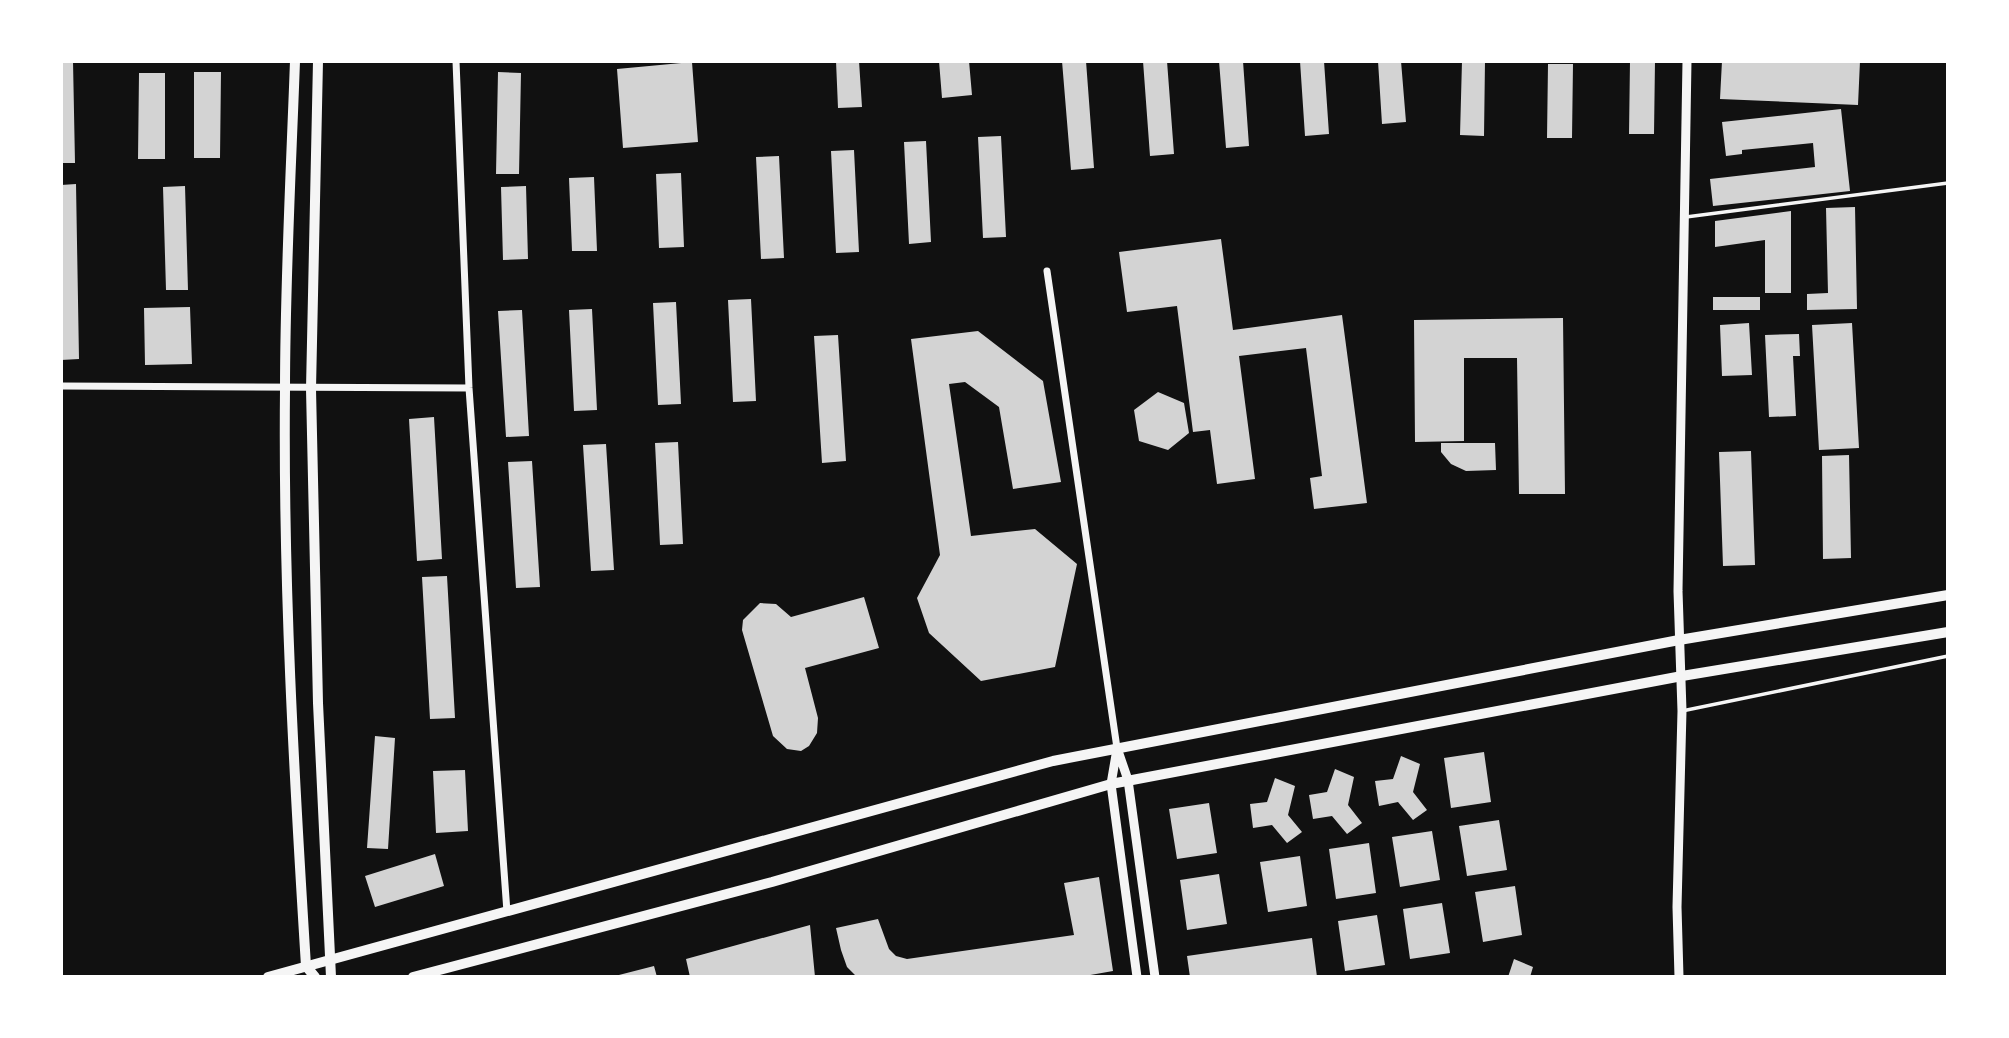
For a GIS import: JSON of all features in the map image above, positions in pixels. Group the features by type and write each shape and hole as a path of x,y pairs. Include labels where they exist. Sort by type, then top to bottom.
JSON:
{"main road":[{"path":"295,61 285,389 290,712 306,967 314,977"},
{"path":"318,61 311,389 318,703 331,977"},
{"path":"268,977 1053,761 1679,640 1948,595"},
{"path":"413,977 772,882 1128,780 1682,676 1948,632"}],"street":[{"path":"456,61 468,388 507,912"},
{"path":"1679,977 1677,907 1682,676 1679,640 1687,61"},
{"path":"1047,271 1117,748 1128,780 1155,977"},
{"path":"61,386 468,388"},
{"path":"1117,748 1111,784 1136,977"}],"lane":[{"path":"1686,218 1948,183"},
{"path":"1682,711 1948,656"}],"building":[{"path":"61,61 73,61 75,163 61,163"},
{"path":"836,61 859,61 862,107 838,108"},
{"path":"939,61 969,61 972,95 942,98"},
{"path":"1062,61 1086,61 1094,168 1071,170"},
{"path":"1143,61 1167,61 1174,154 1150,156"},
{"path":"1219,61 1243,61 1249,146 1226,148"},
{"path":"1300,61 1324,61 1329,134 1305,136"},
{"path":"1378,61 1401,61 1406,122 1382,124"},
{"path":"1462,61 1485,61 1484,136 1460,135"},
{"path":"1630,61 1655,61 1654,134 1629,134"},
{"path":"1722,61 1860,61 1858,105 1720,99"},
{"path":"692,62 698,142 623,148 617,69"},
{"path":"1548,64 1573,64 1572,138 1547,138"},
{"path":"194,72 221,72 220,158 194,158"},
{"path":"498,72 521,73 519,174 496,174"},
{"path":"139,73 165,73 165,159 138,159"},
{"path":"1841,109 1850,191 1713,206 1710,179 1815,167 1813,143 1742,150 1742,154 1726,156 1722,122"},
{"path":"1001,136 1006,237 983,238 978,137"},
{"path":"926,141 931,242 909,244 904,142"},
{"path":"854,150 859,252 836,253 831,151"},
{"path":"779,156 784,258 761,259 756,157"},
{"path":"681,173 684,247 659,248 656,174"},
{"path":"594,177 597,251 572,251 569,178"},
{"path":"76,184 79,359 61,360 61,185"},
{"path":"185,186 188,290 166,290 163,187"},
{"path":"526,186 528,259 503,260 501,187"},
{"path":"1855,207 1857,309 1807,310 1807,294 1828,293 1826,208"},
{"path":"1791,211 1791,293 1765,293 1765,240 1715,247 1715,221"},
{"path":"1221,239 1233,330 1342,315 1367,503 1314,509 1310,478 1322,476 1306,348 1239,356 1255,479 1217,484 1210,430 1193,432 1177,306 1127,312 1119,252"},
{"path":"1713,297 1760,297 1760,310 1713,310"},
{"path":"751,299 756,401 733,402 728,300"},
{"path":"676,302 681,404 658,405 653,303"},
{"path":"190,307 192,364 145,365 144,308"},
{"path":"592,309 597,410 574,411 569,310"},
{"path":"522,310 529,436 506,437 498,311"},
{"path":"1563,318 1565,494 1519,494 1517,358 1464,358 1464,441 1415,442 1414,320"},
{"path":"1749,323 1752,375 1722,376 1720,325"},
{"path":"1852,323 1859,448 1819,450 1812,325"},
{"path":"978,331 1043,381 1061,482 1013,489 999,407 965,382 949,384 971,536 1035,529 1077,564 1055,667 981,681 929,633 917,598 940,555 911,339"},
{"path":"1799,334 1800,356 1793,356 1796,416 1769,417 1765,335"},
{"path":"838,335 846,461 822,463 814,336"},
{"path":"1158,392 1184,403 1189,433 1168,450 1139,441 1134,410"},
{"path":"434,417 442,559 417,561 409,419"},
{"path":"678,442 683,544 660,545 655,443"},
{"path":"1441,443 1495,443 1496,470 1466,471 1451,464 1441,452"},
{"path":"606,444 614,570 591,571 583,445"},
{"path":"1751,451 1755,565 1723,566 1719,452"},
{"path":"1849,455 1851,558 1823,559 1822,456"},
{"path":"532,461 540,587 516,588 508,462"},
{"path":"447,576 455,718 430,719 422,577"},
{"path":"864,597 879,648 805,668 818,718 817,733 809,746 801,751 787,749 773,736 742,630 743,620 760,603 776,604 791,617"},
{"path":"375,736 395,738 388,849 367,848"},
{"path":"1484,752 1491,802 1451,808 1444,758"},
{"path":"1401,756 1420,764 1413,792 1427,810 1413,820 1398,802 1379,806 1375,781 1393,779"},
{"path":"1335,769 1354,777 1348,805 1362,823 1347,834 1332,816 1313,819 1309,795 1327,792"},
{"path":"465,770 468,831 436,833 433,771"},
{"path":"1275,778 1295,786 1288,815 1302,832 1287,843 1272,825 1253,828 1250,804 1267,802"},
{"path":"1209,803 1217,853 1177,859 1169,809"},
{"path":"1499,820 1507,870 1467,876 1459,826"},
{"path":"1432,831 1440,880 1400,887 1392,837"},
{"path":"1369,843 1376,893 1336,899 1329,849"},
{"path":"435,854 444,886 375,907 365,876"},
{"path":"1300,856 1307,906 1268,912 1260,862"},
{"path":"1219,874 1227,924 1187,930 1180,880"},
{"path":"1099,877 1113,971 1079,977 857,977 847,967 841,950 836,928 878,919 889,949 896,956 907,959 1074,935 1064,883"},
{"path":"1515,886 1522,935 1483,942 1475,892"},
{"path":"1442,903 1450,953 1410,959 1403,909"},
{"path":"1377,915 1385,965 1345,971 1338,921"},
{"path":"810,925 815,977 690,977 686,959"},
{"path":"1312,938 1317,977 1190,977 1187,956"},
{"path":"1514,959 1533,967 1530,977 1508,977"},
{"path":"654,966 657,977 615,977 615,976"}]}
